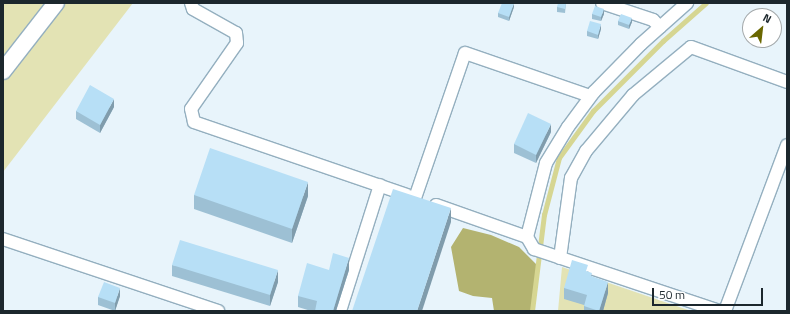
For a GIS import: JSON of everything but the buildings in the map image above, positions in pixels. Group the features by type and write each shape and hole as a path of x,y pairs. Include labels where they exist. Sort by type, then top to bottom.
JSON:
{"main road":[{"path":"3,71 56,3"}],"street":[{"path":"191,3 193,9 236,34 237,43 191,109 194,122 527,237 534,249 720,311"},
{"path":"602,3 653,20 660,27"},
{"path":"527,237 546,163 590,96 660,27 687,3"},
{"path":"560,258 572,178 586,151 633,95 691,47 787,82"},
{"path":"415,198 465,54 590,96"},
{"path":"725,311 787,145"},
{"path":"340,311 380,185"},
{"path":"3,239 218,311"}],"green space":[{"path":"3,3 133,3 3,172"},
{"path":"562,267 691,311 558,311"}],"shaded area":[{"path":"463,228 491,235 519,247 537,265 531,311 494,311 492,298 473,296 459,291 451,247"}],"waterway":[{"path":"532,311 544,215 559,158 593,111 663,41 706,3"}]}
